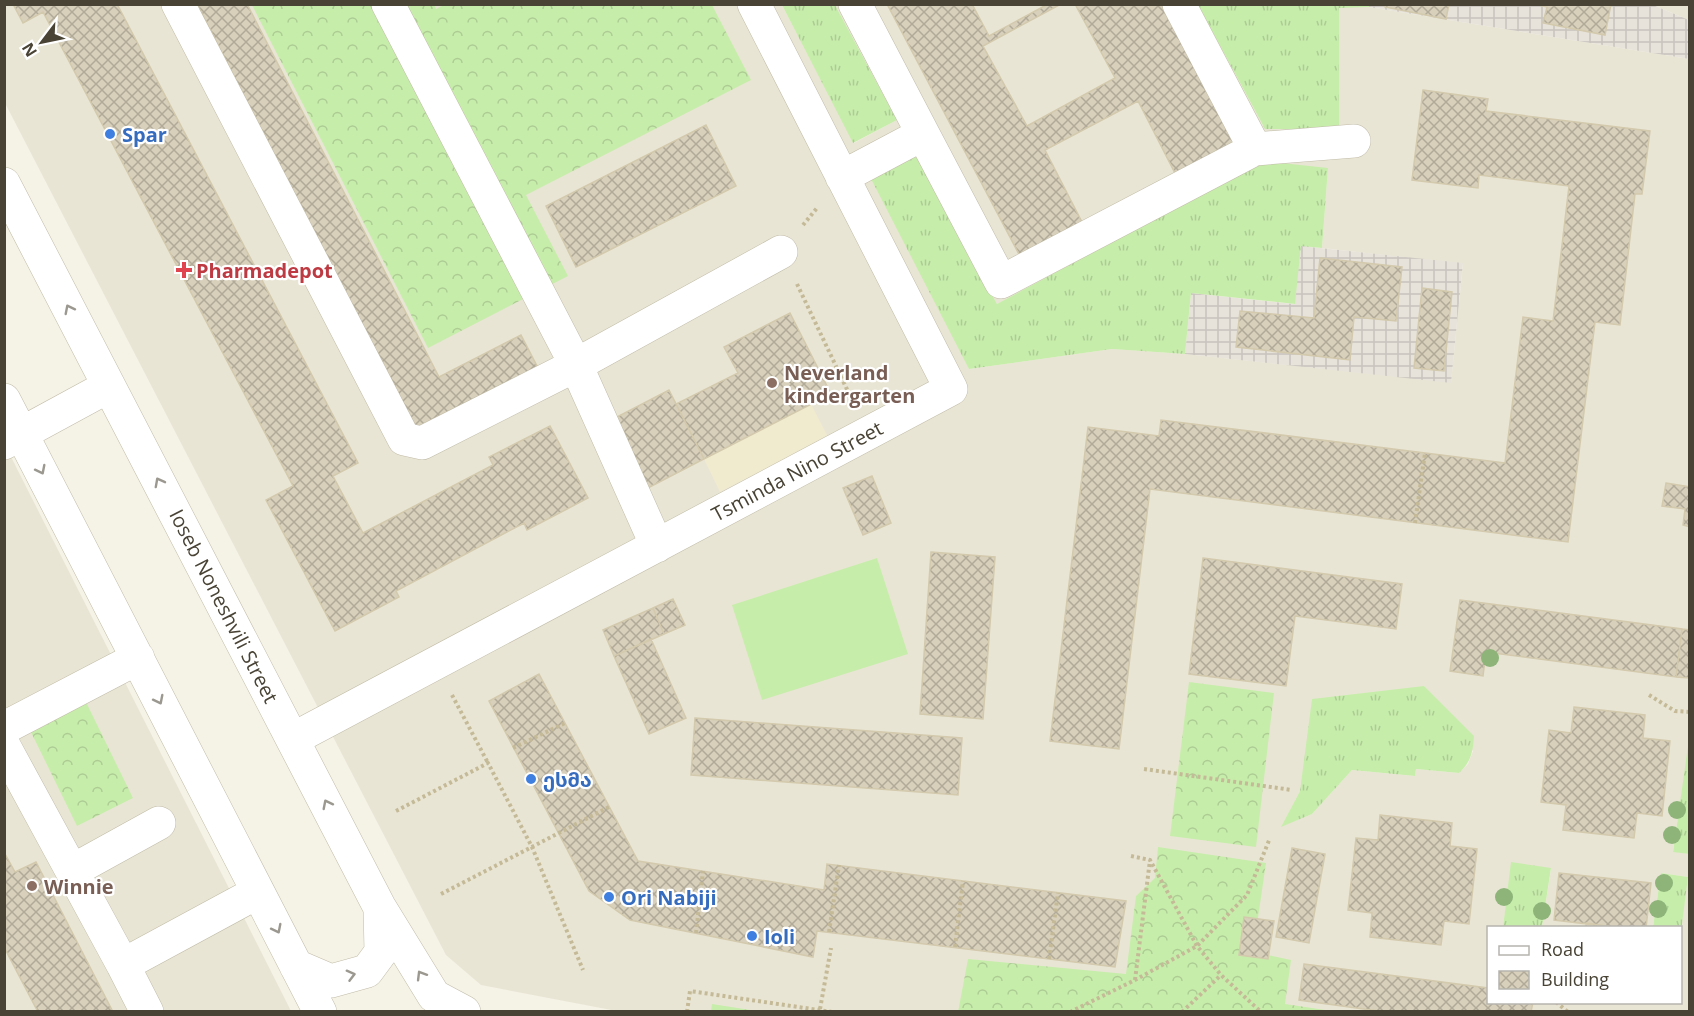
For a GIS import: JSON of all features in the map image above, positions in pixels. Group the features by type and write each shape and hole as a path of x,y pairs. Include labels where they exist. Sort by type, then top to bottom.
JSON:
{"street":[{"path":"178,4 404,439 422,444 576,365 781,252"},
{"path":"388,4 576,365 657,546"},
{"name":"Tsminda Nino Street","path":"293,739 951,390 754,4"},
{"path":"855,4 1000,282 1255,149 1354,141"},
{"path":"1179,4 1255,149"},
{"path":"842,177 923,134"},
{"name":"Ioseb Noneshvili Street","path":"4,184 380,908 434,996 464,1011"},
{"path":"13,438 109,386"},
{"path":"4,400 13,438 138,658 320,1011"},
{"path":"4,728 138,658"},
{"path":"4,746 147,1011"},
{"path":"72,871 159,823"},
{"path":"123,965 258,892"},
{"path":"296,966 331,981 367,971 381,952 380,908"}],"path":[{"path":"842,177 781,252 868,433"},
{"path":"1415,523 1425,453"},
{"path":"435,663 532,846 583,970"},
{"path":"1649,695 1675,711 1689,712"},
{"path":"513,748 565,723"},
{"path":"396,811 488,764"},
{"path":"1144,769 1292,790"},
{"path":"441,894 609,807"},
{"path":"1070,1011 1135,980 1197,946 1247,895 1270,838"},
{"path":"1131,856 1150,860 1197,946 1221,975 1261,1011"},
{"path":"1135,980 1150,860"},
{"path":"829,932 839,865"},
{"path":"696,933 704,872"},
{"path":"955,947 963,881"},
{"path":"1049,959 1058,893"},
{"path":"820,1009 831,948"},
{"path":"1182,1011 1221,975"},
{"path":"687,1011 690,991 832,1011"}],"shaded area":[{"path":"5,4 782,5 854,143 897,120 835,5 1198,5 1265,129 1339,129 1339,7 1369,7 1689,59 1690,738 1673,851 1689,854 1689,1011 622,1012 481,985 446,955 5,103","holes":["913,149 997,304 1328,168 1322,248 1463,264 1451,382 1185,354 1112,349 969,369","1424,686 1473,751 1468,764 1459,773 1416,769 1415,776 1352,770 1312,814 1282,826 1300,791"]},
{"path":"1369,4 1653,5 1689,20 1689,59 1369,7"},
{"path":"1653,5 1689,5 1689,20"},
{"path":"1301,246 1463,263 1451,383 1185,354 1191,293 1294,304"},
{"path":"811,404 828,437 720,492 704,459"},
{"path":"5,445 291,1011 5,1011"}],"green space":[{"path":"434,4 436,9 445,4 712,5 751,80 526,195 568,276 428,348 252,5"},
{"path":"782,5 835,5 897,120 853,143"},
{"path":"1198,5 1369,5 1369,7 1339,8 1339,129 1265,129"},
{"path":"913,148 997,304 1263,161 1328,168 1322,248 1301,246 1295,304 1191,293 1185,354 1112,349 969,369 868,173"},
{"path":"877,558 908,654 762,700 732,605"},
{"path":"1189,682 1274,693 1256,847 1170,836"},
{"path":"1424,686 1474,736 1471,756 1459,773 1416,769 1415,776 1352,770 1312,814 1281,827 1300,791 1312,699"},
{"path":"85,700 133,798 77,826 29,728"},
{"path":"1689,739 1689,854 1673,852"},
{"path":"1158,847 1266,863 1253,952 1291,960 1285,1004 1332,1011 958,1012 968,959 1126,974 1136,896 1155,878"},
{"path":"1511,862 1551,868 1542,926 1503,926"},
{"path":"1661,873 1688,877 1682,926 1653,926"},
{"path":"712,1004 757,1011 711,1011"}],"building":[{"path":"13,4 117,4 358,463 333,476 363,533 493,465 489,457 550,426 588,498 527,530 524,523 396,591 399,597 335,631 266,500 293,486 43,12 23,23"},
{"path":"197,4 247,4 439,377 521,335 538,368 416,430"},
{"path":"887,4 972,4 989,36 1048,4 1061,4 983,46 1027,126 1115,78 1075,4 1171,4 1246,146 1179,181 1138,101 1045,150 1085,228 1022,260"},
{"path":"1386,4 1449,4 1446,19 1385,7"},
{"path":"1535,4 1611,4 1605,35 1543,23 1547,7"},
{"path":"1423,90 1488,99 1486,111 1650,131 1642,194 1635,194 1620,325 1595,322 1568,542 1150,489 1119,749 1050,741 1088,427 1159,436 1161,420 1505,463 1523,317 1553,321 1569,186 1479,175 1478,188 1412,180"},
{"path":"706,125 736,186 576,267 546,206"},
{"path":"1320,258 1402,267 1396,321 1354,317 1350,360 1236,347 1240,311 1314,318"},
{"path":"1422,288 1452,292 1444,371 1414,368"},
{"name":"Neverland kindergarten","path":"790,313 831,394 704,459 676,404 738,373 724,347"},
{"path":"669,390 704,459 646,489 611,420"},
{"path":"872,476 891,523 863,535 843,488"},
{"path":"1666,483 1690,487 1690,527 1683,525 1685,509 1662,506"},
{"path":"931,552 995,557 983,719 920,714"},
{"path":"1203,558 1402,584 1396,629 1295,616 1286,686 1189,674"},
{"path":"673,599 685,625 664,634 653,608"},
{"path":"1460,600 1682,629 1676,677 1486,652 1483,676 1450,671"},
{"path":"653,608 664,634 614,656 603,630"},
{"path":"1682,629 1690,630 1690,678 1676,677"},
{"path":"651,639 686,718 649,734 614,656"},
{"path":"539,674 638,861 824,890 827,864 1126,901 1115,967 817,931 813,957 630,920 589,891 489,701"},
{"path":"1574,707 1645,715 1643,738 1670,741 1662,816 1637,813 1634,838 1563,830 1566,805 1541,802 1549,730 1571,733"},
{"path":"695,718 962,738 958,795 691,775"},
{"path":"1380,815 1452,823 1450,846 1477,849 1469,924 1444,921 1441,945 1370,937 1372,913 1348,910 1356,838 1378,840"},
{"path":"1292,848 1325,854 1309,943 1276,937"},
{"path":"4,852 15,872 36,862 113,1012 38,1012 4,947"},
{"path":"1559,873 1651,883 1646,926 1604,926 1554,920"},
{"path":"1244,917 1274,921 1268,959 1239,955"},
{"path":"1586,923 1606,926 1585,926"},
{"path":"1304,964 1487,988 1487,1004 1533,1004 1531,1012 1385,1012 1299,1000"}],"place":[{"name":"Spar","path":"110,134"},
{"name":"Pharmadepot","path":"184,270"},
{"name":"Neverland kindergarten","path":"772,383"},
{"name":"ესმა","path":"531,779"},
{"name":"Winnie","path":"32,886"},
{"name":"Ori Nabiji","path":"609,897"},
{"name":"Ioli","path":"752,936"}]}
